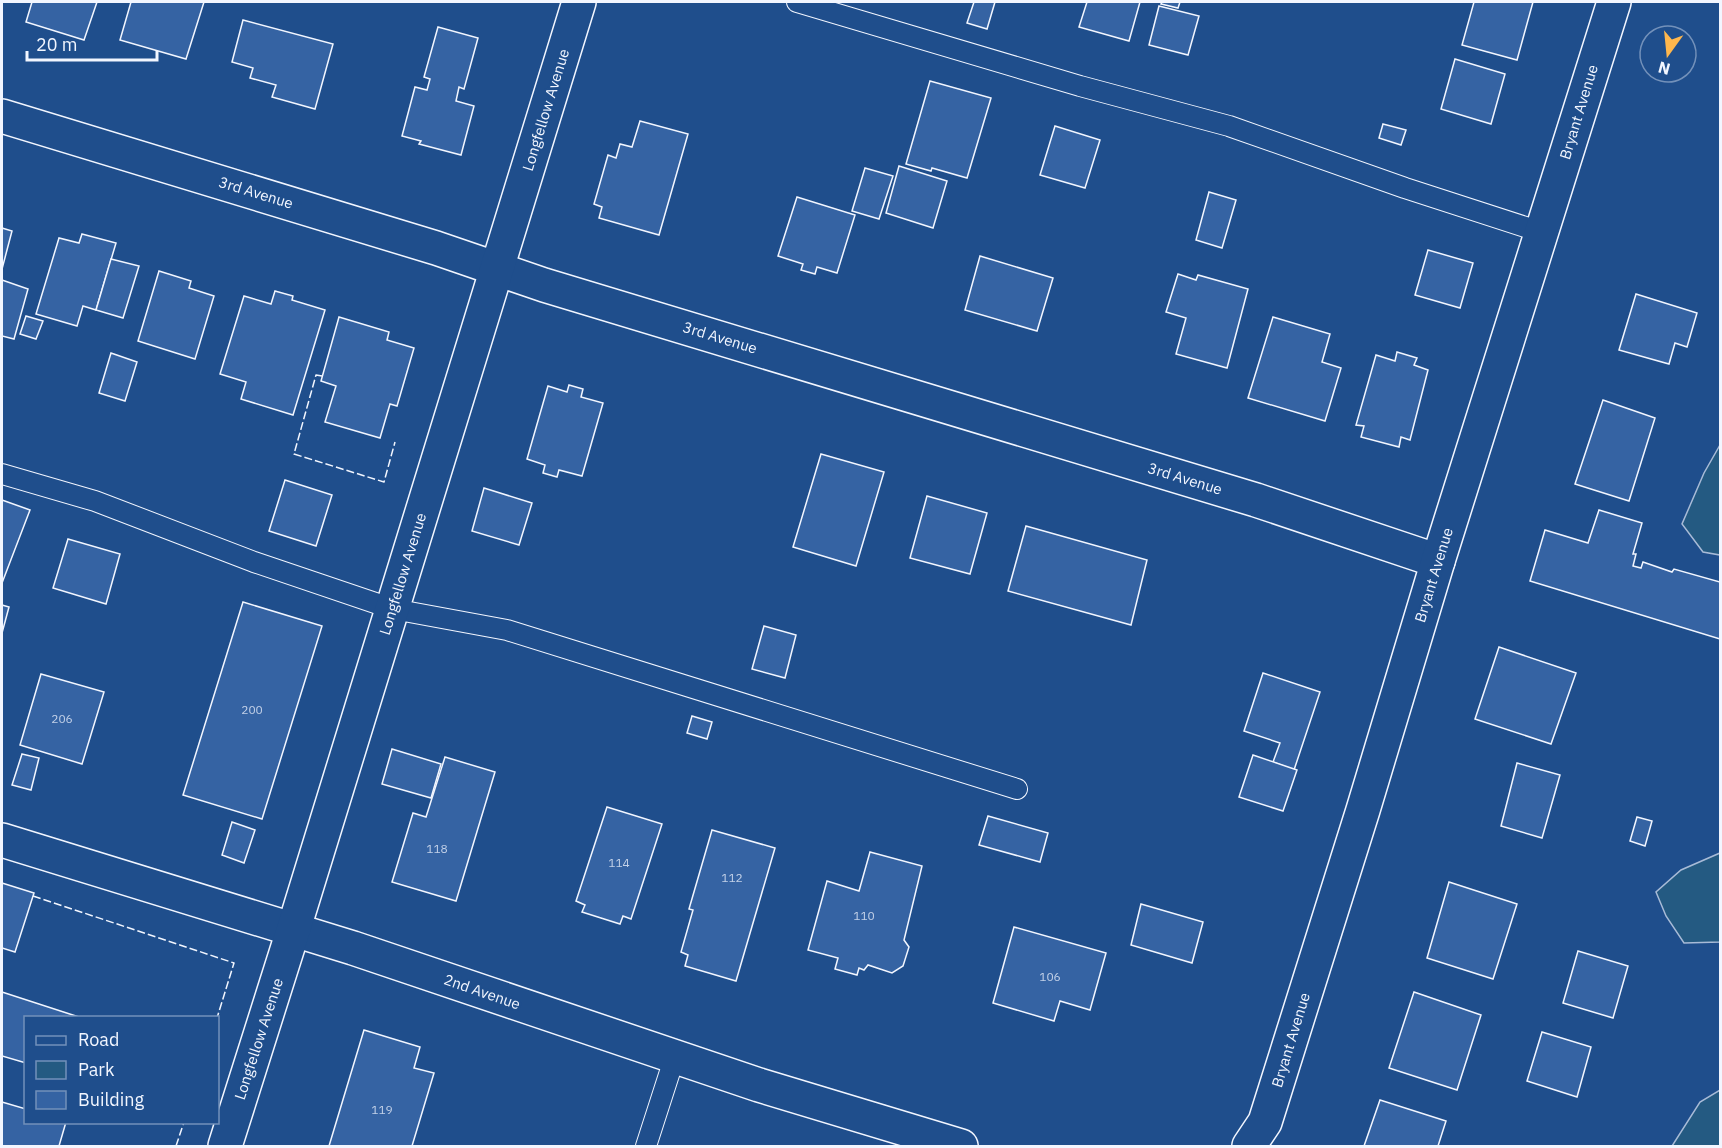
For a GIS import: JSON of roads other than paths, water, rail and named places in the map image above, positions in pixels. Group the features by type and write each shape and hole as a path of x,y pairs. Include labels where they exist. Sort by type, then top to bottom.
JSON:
{"street":[{"name":"Longfellow Avenue","path":"225,1146 294,931 579,2"},
{"name":"Bryant Avenue","path":"1249,1146 1265,1122 1269,1111 1438,561 1614,2"},
{"name":"3rd Avenue","path":"2,116 425,244 544,285 1256,500 1438,561"},
{"name":"2nd Avenue","path":"2,840 353,948 759,1085 961,1146"}],"lane":[{"path":"797,2 1080,86 1229,126 1405,188 1541,232"},
{"path":"2,474 95,501 254,562 393,609 507,630 1017,789"},
{"path":"646,1146 675,1056"}]}
